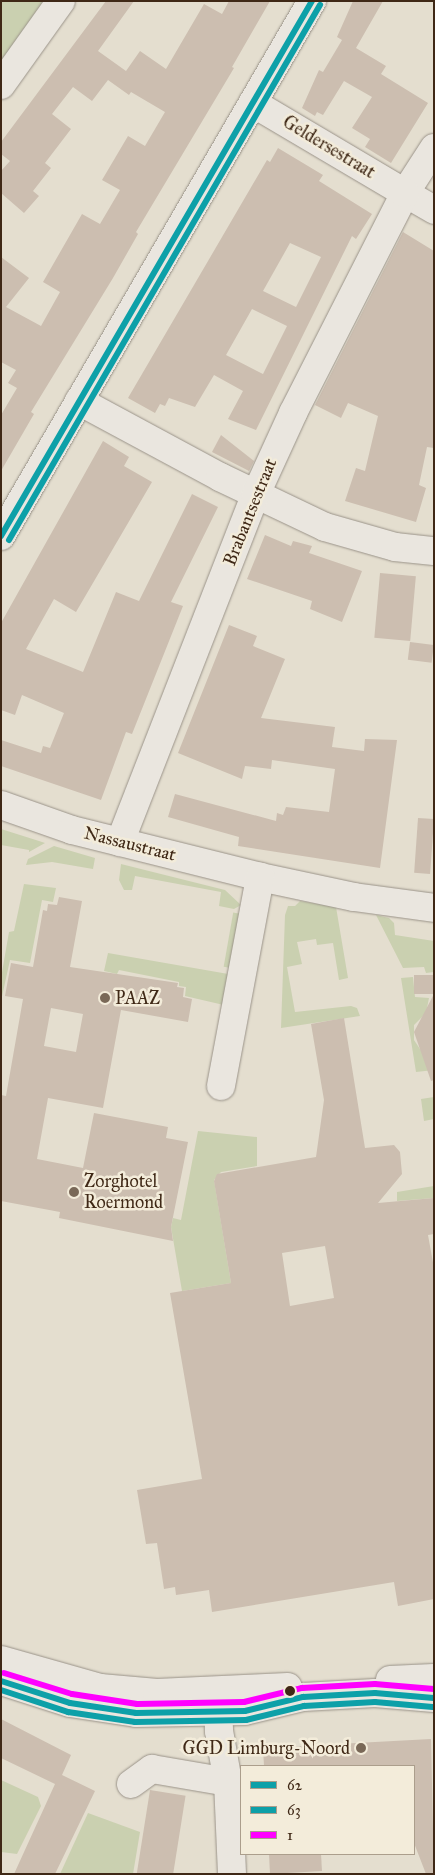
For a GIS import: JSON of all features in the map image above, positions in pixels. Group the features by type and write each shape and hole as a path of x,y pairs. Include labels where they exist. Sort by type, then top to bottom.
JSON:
{"street":[{"path":"1,85 61,1"},
{"path":"1,536 312,1"},
{"name":"Geldersestraat","path":"253,102 434,210"},
{"name":"Brabantsestraat","path":"120,842 256,494 293,413 405,193 434,148"},
{"path":"79,401 256,494 325,527 395,547 434,550"},
{"name":"Nassaustraat","path":"1,805 120,842 260,877 354,896 434,908"},
{"path":"221,1086 260,877"},
{"path":"11,1674 100,1688 219,1701 245,1710 303,1697 375,1693 434,1698"},
{"path":"219,1701 434,1678"},
{"path":"219,1701 219,1731 228,1782 232,1874"},
{"path":"130,1784 152,1769 228,1782"}],"green space":[{"path":"1,1 48,1 1,64"},
{"path":"1,829 45,843 29,852 29,850 1,845"},
{"path":"54,846 95,858 93,869 52,862 26,865 28,859"},
{"path":"121,864 225,890 241,905 234,909 219,906 221,892 135,876 132,890 124,890 119,880"},
{"path":"24,884 56,888 53,902 42,900 30,963 10,960 1,1001 1,978 9,932 14,931"},
{"path":"300,901 336,907 348,978 339,980 333,943 317,945 316,939 297,942 302,964 287,967 295,1012 351,1006 357,1008 360,1016 281,1028 285,915 288,906 295,906"},
{"path":"233,913 247,915 237,969 224,967"},
{"path":"376,915 389,918 394,923 395,935 434,941 434,972 426,973 424,967 403,968"},
{"path":"108,953 234,975 228,1006 185,996 186,987 179,986 179,982 119,970 117,974 104,971"},
{"path":"413,977 415,997 429,998 426,1013 414,1025 414,1040 434,1070 416,1072 401,978"},
{"path":"434,1097 434,1119 424,1121 421,1099"},
{"path":"198,1131 257,1137 257,1166 221,1172 214,1180 231,1283 182,1291 171,1227 173,1218 181,1220"},
{"path":"434,1186 434,1198 397,1201 397,1192"},
{"path":"1,1780 38,1797 41,1806 17,1854 1,1852"},
{"path":"88,1813 140,1832 133,1874 60,1874"}],"building":[{"path":"106,1 134,1 98,51 126,71 140,51 166,69 204,4 222,14 229,1 270,1 232,67 234,68 136,232 138,234 113,278 31,412 34,414 1,471 1,415 17,388 8,383 16,370 1,362 1,257 29,278 6,307 41,326 60,292 43,282 82,214 100,224 120,190 102,180 128,136 145,146 165,112 131,92 129,95 108,80 92,101 73,87 52,114 71,129 45,163 51,168 33,191 39,196 24,213 1,193 1,171 10,161 1,154 1,142"},
{"path":"353,1 383,1 356,48 386,66 381,74 428,103 391,163 365,147 370,139 352,128 372,97 344,81 323,115 317,112 315,116 302,108 319,70 323,72 342,40 337,37"},
{"path":"278,148 323,175 319,181 372,214 356,239 352,236 256,430 228,419 243,391 214,375 195,407 169,398 165,406 160,404 155,413 128,398 267,160 270,162","holes":["290,243 321,257 296,307 263,291","252,309 287,326 263,374 226,355"]},
{"path":"403,232 434,251 434,448 427,447 419,485 426,488 416,522 345,501 356,468 365,471 378,416 348,403 341,418 315,405"},
{"path":"221,435 254,461 249,471 212,452"},
{"path":"103,441 129,457 124,466 152,482 76,612 54,599 26,649 83,672 116,592 139,601 192,494 218,507 171,602 183,606 132,734 126,732 101,800 1,766 1,740 41,753 43,746 50,748 64,713 22,695 15,715 1,710 1,623"},
{"path":"265,535 291,546 293,541 312,546 309,553 362,571 342,622 310,609 312,601 247,579"},
{"path":"380,573 416,576 410,641 374,638"},
{"path":"229,625 257,636 253,646 285,659 261,718 335,727 332,747 364,751 365,739 397,740 380,868 238,846 239,837 168,817 175,794 276,821 277,813 283,815 286,807 329,812 335,769 272,760 271,769 245,766 242,779 178,753"},
{"path":"410,642 434,645 432,663 408,660"},
{"path":"418,818 434,819 430,874 414,873"},
{"path":"59,897 82,901 70,967 178,983 177,987 184,988 183,997 192,999 188,1022 121,1010 103,1108 48,1098 37,1159 83,1168 94,1113 168,1127 166,1138 188,1142 171,1227 173,1241 59,1218 60,1212 1,1201 1,1095 6,1096 23,999 5,996 11,963 33,967 43,910 47,911 48,904 57,905","holes":["51,1008 83,1014 76,1052 44,1046"]},
{"path":"414,975 434,975 434,994 414,994"},
{"path":"434,994 434,1080 431,1081 414,1032"},
{"path":"344,1018 365,1148 394,1145 400,1152 402,1174 378,1203 434,1198 434,1234 428,1235 434,1268 434,1599 398,1606 394,1582 212,1612 209,1590 176,1595 175,1587 164,1589 157,1543 146,1544 137,1490 202,1479 170,1293 231,1283 214,1181 217,1174 316,1157 324,1100 311,1024","holes":["325,1246 334,1298 290,1306 282,1253"]},
{"path":"1,1719 71,1755 62,1775 95,1791 55,1874 14,1874 55,1784 1,1758"},
{"path":"431,1739 434,1874 426,1874 415,1846 415,1765 264,1765 263,1748"},
{"path":"150,1790 186,1796 173,1874 137,1874"},
{"path":"269,1855 321,1855 322,1871 270,1874"}],"transit line":[{"name":"62","path":"1,536 312,1"},
{"name":"63","path":"9,540 320,5"},
{"name":"1","path":"4,1673 72,1694 137,1704 244,1702 302,1688 375,1684 434,1689"},
{"name":"62","path":"1,1681 70,1703 136,1713 245,1711 303,1697 375,1693 434,1698"},
{"name":"63","path":"1,1690 68,1712 135,1722 246,1720 304,1706 375,1702 433,1707"}],"place":[{"name":"PAAZ","path":"105,998"},
{"name":"Zorghotel Roermond","path":"74,1192"},
{"name":"GGD Limburg-Noord","path":"361,1748"}]}
